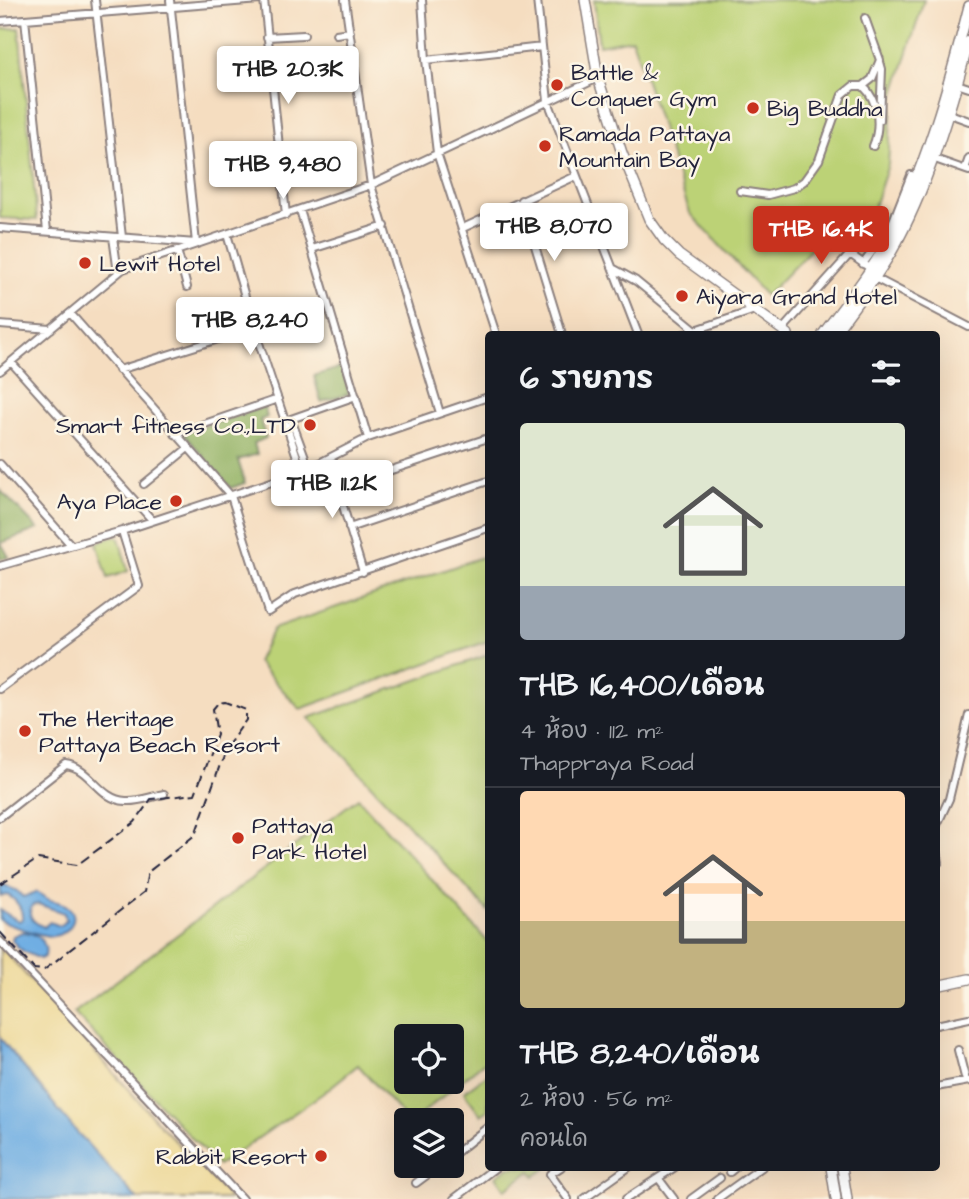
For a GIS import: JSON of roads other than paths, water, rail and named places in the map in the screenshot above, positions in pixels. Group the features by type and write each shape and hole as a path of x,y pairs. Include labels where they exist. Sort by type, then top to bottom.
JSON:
{"main road":[{"path":"585,0 598,78 622,153 649,219 686,261 784,331"},
{"path":"836,331 900,216 948,82 969,6"},
{"path":"825,331 908,219 932,158 968,46"},
{"path":"940,978 969,973"},
{"path":"940,985 969,979"},
{"path":"832,1171 836,1199"},
{"path":"843,1171 847,1199"}],"street":[{"path":"95,0 122,237"},
{"path":"0,21 171,4 262,0 286,215"},
{"path":"345,0 371,185 440,413"},
{"path":"422,0 437,152 495,331"},
{"path":"537,0 548,101 637,331"},
{"path":"171,4 196,243"},
{"path":"865,18 882,69 878,124"},
{"path":"25,19 47,231"},
{"path":"336,34 350,32"},
{"path":"267,37 304,35"},
{"path":"426,60 542,47"},
{"path":"740,191 768,195 794,188 804,181 819,160 842,95 853,86 863,86 872,79 880,60"},
{"path":"0,371 123,269 371,185 598,78"},
{"path":"957,84 969,88"},
{"path":"863,86 871,94 878,124 879,133 873,146"},
{"path":"947,113 969,121"},
{"path":"932,158 967,170 969,158"},
{"path":"463,228 576,176"},
{"path":"521,200 561,331"},
{"path":"300,210 368,438"},
{"path":"312,249 385,226"},
{"path":"0,228 196,243"},
{"path":"228,233 254,328 302,472"},
{"path":"113,237 118,273"},
{"path":"177,250 187,286"},
{"path":"786,331 850,254 870,270 969,327"},
{"path":"614,269 636,281 696,330"},
{"path":"693,331 755,310"},
{"path":"70,313 231,496 268,612 295,594 485,529"},
{"path":"0,325 51,329"},
{"path":"119,370 254,328"},
{"path":"11,362 152,520"},
{"path":"305,457 291,419 355,396"},
{"path":"0,566 122,531 302,472 368,438 485,398"},
{"path":"175,434 278,399"},
{"path":"337,488 485,439"},
{"path":"144,484 188,448"},
{"path":"329,460 363,572"},
{"path":"0,464 71,545"},
{"path":"349,528 485,482"},
{"path":"0,689 139,586 122,531"},
{"path":"940,818 948,799 969,715"},
{"path":"960,751 969,754"},
{"path":"0,817 66,765 74,766 83,772 106,795 126,801 164,794"},
{"path":"0,941 242,1199"},
{"path":"940,1024 969,1018"},
{"path":"940,1086 967,1081 958,1050"},
{"path":"464,1146 485,1129"},
{"path":"454,1199 491,1171"},
{"path":"555,1171 550,1174 568,1199"},
{"path":"584,1199 623,1171"},
{"path":"626,1199 670,1171"},
{"path":"717,1199 756,1171"},
{"path":"416,1183 423,1178"},
{"path":"691,1199 720,1178"},
{"path":"659,1179 674,1199"}],"water":[{"path":"1,885 16,890 23,897 36,892 67,906 71,910 73,920 68,929 53,936 18,928 0,920 0,910 19,921 22,919 22,911 19,905 8,895 0,896","holes":["38,904 64,913 66,920 60,926 50,922 44,927 30,915 33,905"]},
{"path":"22,932 40,938 45,946 45,956 40,959 24,952 15,944 13,936"},
{"path":"0,1038 74,1129 137,1199 0,1199"}],"railway":[{"path":"0,884 38,859 77,865 135,822 151,799 195,794 217,735 213,709 218,703 225,702 246,710 246,720 226,748 195,835 148,872 144,892 44,970 34,969 0,932"}],"place":[{"name":"Battle & Conquer Gym","path":"557,85"},
{"name":"Big Buddha","path":"753,108"},
{"name":"Ramada Pattaya Mountain Bay","path":"545,146"},
{"name":"Lewit Hotel","path":"85,263"},
{"name":"Aiyara Grand Hotel","path":"682,296"},
{"name":"Smart fitness Co.,LTD","path":"310,425"},
{"name":"Aya Place","path":"176,501"},
{"name":"The Heritage Pattaya Beach Resort","path":"25,731"},
{"name":"Pattaya Park Hotel","path":"238,838"},
{"name":"Rabbit Resort","path":"321,1156"}]}
